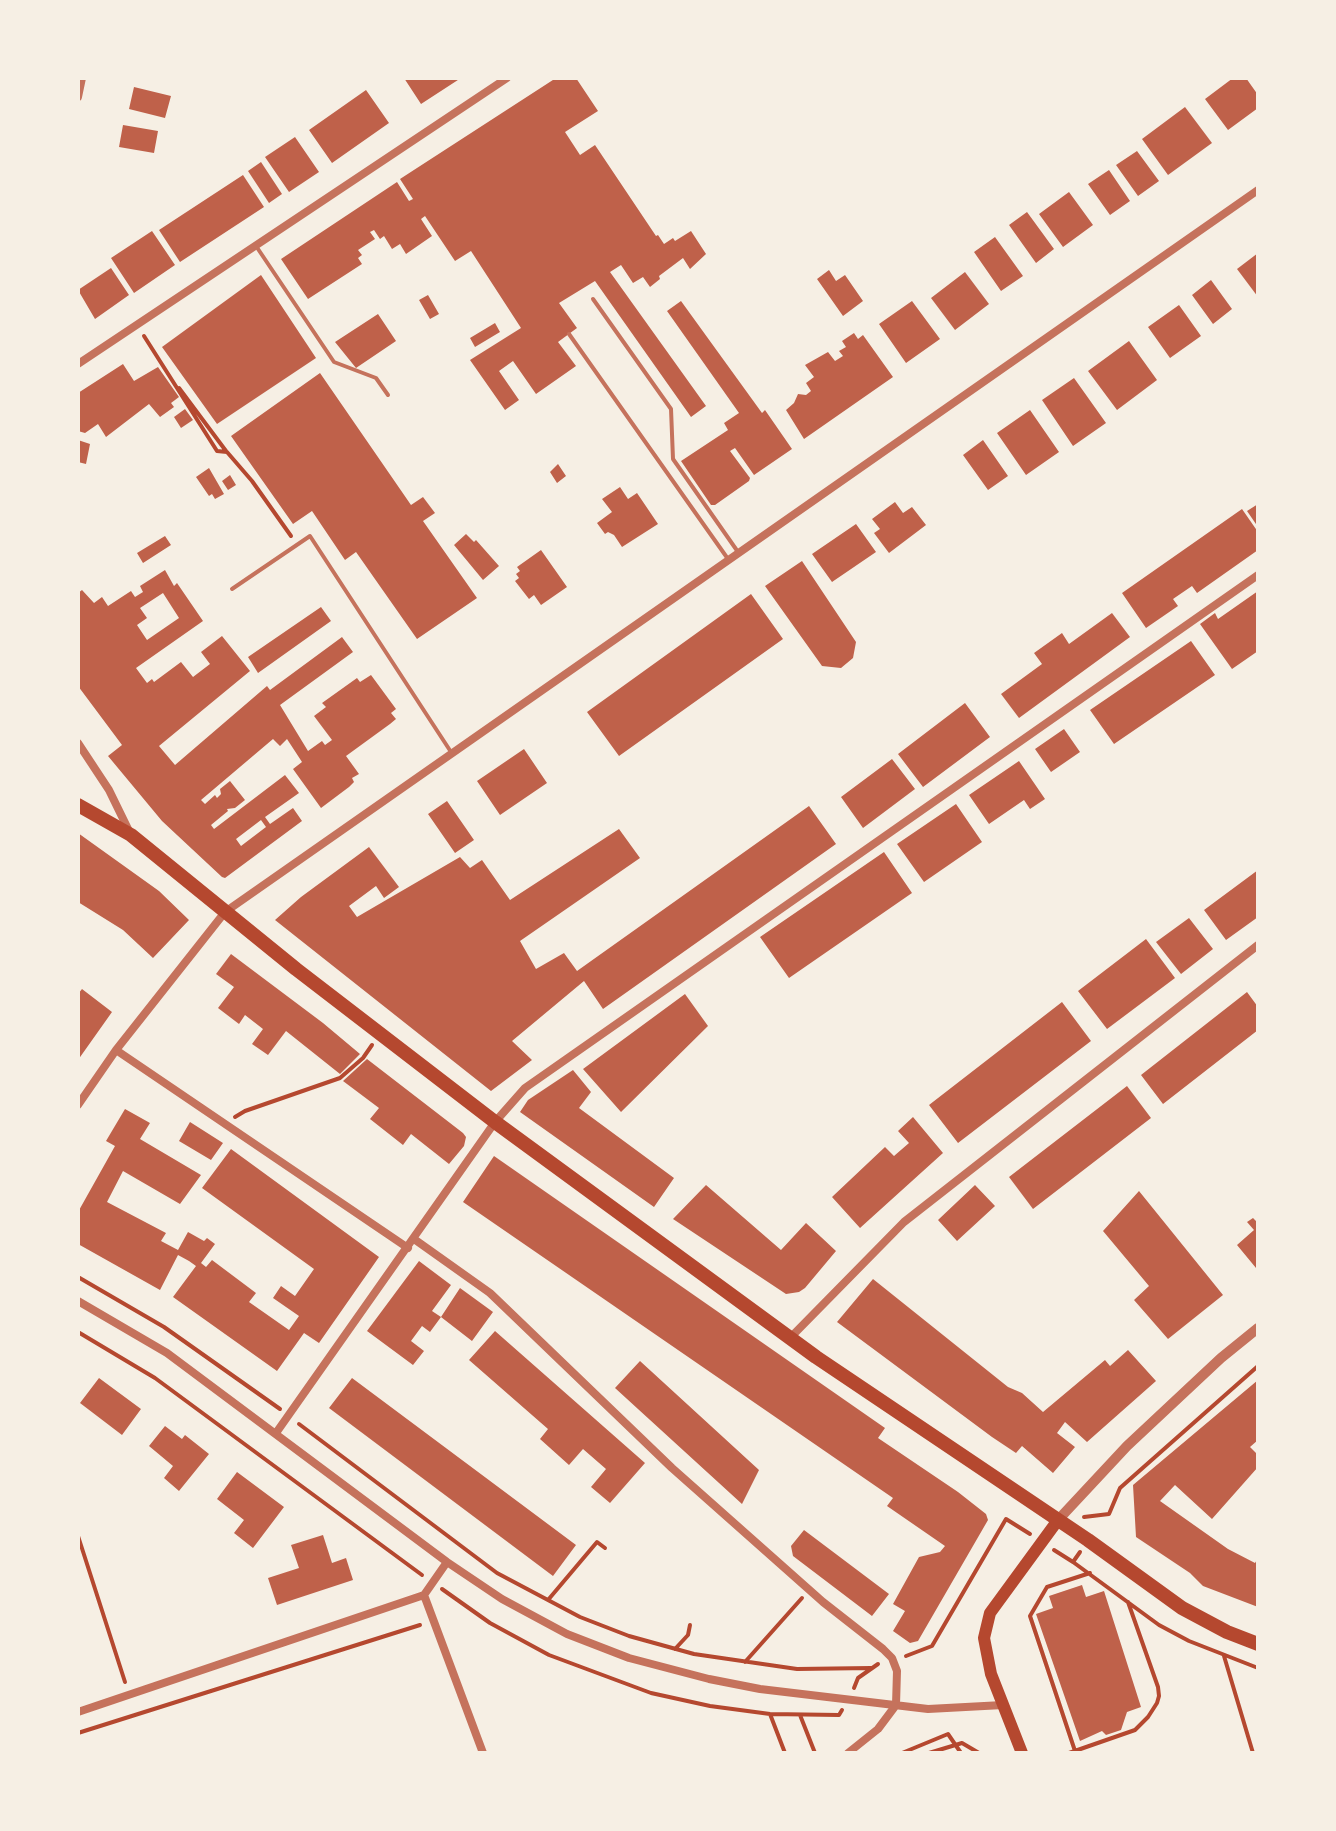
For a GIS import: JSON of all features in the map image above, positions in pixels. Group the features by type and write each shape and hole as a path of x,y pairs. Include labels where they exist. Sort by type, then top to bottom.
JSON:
{"main road":[{"path":"78,805 131,835 379,1034 790,1338 1088,1540 1182,1608 1258,1644"},
{"path":"1022,1753 985,1657 984,1638 990,1613 1058,1520"}],"street":[{"path":"78,97 82,78"},
{"path":"78,364 507,78"},
{"path":"78,1105 116,1050 225,912 1258,190"},
{"path":"276,1433 495,1122 525,1088 1258,575"},
{"path":"78,743 109,790 131,835"},
{"path":"790,1338 904,1222 1258,945"},
{"path":"116,1050 408,1248"},
{"path":"78,1082 88,1087"},
{"path":"414,1239 490,1293 695,1489 816,1596 892,1658 899,1685 896,1705 878,1729 848,1753"},
{"path":"78,1301 167,1353 447,1562 536,1618 629,1658 760,1689 928,1709 1003,1705"},
{"path":"1058,1520 1170,1405 1258,1328"},
{"path":"78,1712 424,1595 447,1562"},
{"path":"424,1595 483,1753"}],"lane":[{"path":"255,245 334,362 376,378 388,395"},
{"path":"593,299 671,409 673,459 739,554"},
{"path":"569,334 729,561"},
{"path":"232,589 310,536 452,754"}],"path":[{"path":"137,325 217,451 227,452 252,481 297,544"},
{"path":"226,1123 245,1111 340,1078 363,1058 379,1034"},
{"path":"78,1277 164,1327 288,1415 497,1573 580,1617 675,1649 745,1662 797,1669 871,1668"},
{"path":"1109,1514 1120,1488 1258,1366"},
{"path":"785,1753 770,1714 839,1715 858,1678 871,1668 932,1646 1006,1519"},
{"path":"78,1536 130,1695"},
{"path":"1088,1540 1073,1562 1159,1625 1224,1656 1258,1668"},
{"path":"548,1600 597,1542 605,1548"},
{"path":"1090,1573 1047,1587 1030,1616 1072,1752 1135,1730 1157,1703 1158,1687 1128,1600"},
{"path":"745,1662 790,1612"},
{"path":"78,1733 434,1621"},
{"path":"675,1649 688,1635 690,1625"},
{"path":"1224,1656 1253,1753"},
{"path":"800,1715 815,1753"},
{"path":"902,1753 948,1734 961,1753"},
{"path":"929,1753 955,1744 969,1744 979,1753"}],"building":[{"path":"404,78 461,78 421,104"},
{"path":"556,78 576,78 598,111 565,132 580,155 595,145 664,244 691,231 706,254 690,269 683,258 650,287 643,277 633,283 621,265 610,272 706,406 691,417 595,281 559,303 577,328 558,342 576,366 536,394 513,361 499,371 519,400 505,410 470,360 521,328 471,251 455,261 425,216 421,219 432,236 406,254 400,244 392,249 384,236 380,239 374,230 370,232 375,239 358,250 362,255 358,258 362,264 308,299 281,259 397,182 409,201 413,199 400,179"},
{"path":"1233,78 1246,78 1258,95 1258,108 1228,130 1205,99"},
{"path":"134,87 171,96 165,118 129,109"},
{"path":"366,90 389,123 332,163 309,130"},
{"path":"1185,107 1212,143 1168,175 1142,139"},
{"path":"123,125 158,131 154,153 119,147"},
{"path":"295,137 319,172 289,192 265,157"},
{"path":"1137,151 1159,181 1138,196 1116,165"},
{"path":"261,162 282,194 269,203 248,171"},
{"path":"1109,170 1130,201 1110,215 1088,184"},
{"path":"243,175 264,207 180,262 159,230"},
{"path":"1069,192 1093,225 1063,247 1039,214"},
{"path":"1027,212 1054,249 1036,263 1009,225"},
{"path":"152,231 175,265 134,293 111,258"},
{"path":"995,237 1023,276 1001,291 974,252"},
{"path":"1258,253 1258,297 1237,269"},
{"path":"111,268 129,295 95,319 78,290"},
{"path":"829,270 836,281 845,275 863,301 843,316 817,279"},
{"path":"965,272 989,304 955,330 931,298"},
{"path":"261,275 316,358 217,424 162,347"},
{"path":"1211,280 1232,309 1213,324 1192,295"},
{"path":"428,295 439,314 430,319 419,300"},
{"path":"681,301 792,449 754,475 735,448 730,451 750,478 715,505 711,505 681,461 728,430 724,423 739,413 667,311"},
{"path":"912,301 940,339 906,363 879,324"},
{"path":"1179,305 1201,336 1170,358 1148,327"},
{"path":"378,314 396,341 356,368 335,342"},
{"path":"495,323 500,332 475,347 470,338"},
{"path":"854,333 858,339 863,335 893,377 804,439 786,410 798,394 806,395 811,391 806,383 814,377 805,365 828,352 835,361 843,356 839,351 846,347 842,341"},
{"path":"1129,341 1157,380 1117,410 1088,371"},
{"path":"123,364 134,381 158,367 179,397 171,403 174,407 160,417 149,404 106,437 98,424 85,433 78,431 78,393"},
{"path":"320,373 411,505 423,497 435,513 423,521 477,598 417,639 356,552 345,560 312,511 293,524 231,436"},
{"path":"1074,378 1106,423 1073,446 1042,400"},
{"path":"185,409 193,420 181,428 174,417"},
{"path":"1030,410 1059,452 1026,475 997,433"},
{"path":"78,440 90,444 86,464 78,462"},
{"path":"983,440 1008,476 988,490 963,455"},
{"path":"558,464 566,476 557,483 550,472"},
{"path":"209,468 224,494 215,499 212,494 209,496 196,477"},
{"path":"230,475 236,485 228,490 222,481"},
{"path":"620,487 628,499 637,493 658,524 622,547 614,535 605,534 597,523 612,512 602,499"},
{"path":"895,502 903,513 912,507 926,525 889,553 874,533 880,529 872,519"},
{"path":"1258,504 1258,527 1247,511"},
{"path":"1242,509 1258,532 1258,550 1197,593 1192,586 1173,599 1178,606 1146,628 1122,593"},
{"path":"856,524 876,552 832,582 812,554"},
{"path":"466,534 474,542 476,540 499,566 483,580 454,545"},
{"path":"165,536 171,545 143,563 137,553"},
{"path":"541,550 567,587 541,605 534,595 529,599 515,581 520,571 517,567"},
{"path":"802,561 856,642 853,658 841,668 822,666 765,586"},
{"path":"165,570 203,621 136,668 147,683 152,679 154,682 181,662 193,677 210,664 201,652 222,636 250,671 159,746 175,765 267,686 270,690 342,637 353,652 280,705 308,751 322,741 325,745 332,740 314,716 326,707 322,703 357,678 360,682 371,675 396,709 391,713 396,719 346,756 359,774 352,778 354,782 349,787 321,808 293,769 302,762 287,739 280,746 273,739 201,800 205,804 215,795 217,798 221,794 220,789 230,781 245,800 235,808 227,809 211,825 214,829 285,775 299,793 265,817 270,824 293,808 302,821 225,878 162,821 108,756 122,745 78,686 78,593 82,590 94,603 102,597 108,606 131,591 135,597 143,592 140,586","holes":["163,593 179,618 147,640 137,625 147,618 140,608","261,820 266,827 241,846 236,839"]},
{"path":"1258,591 1258,651 1232,669 1200,624 1215,613 1218,619"},
{"path":"751,594 783,639 619,756 587,712"},
{"path":"321,607 331,621 258,673 248,657"},
{"path":"1112,613 1130,637 1019,718 1001,694 1042,664 1034,653 1062,633 1069,644"},
{"path":"1191,641 1215,675 1114,744 1090,710"},
{"path":"965,703 990,737 923,787 898,754"},
{"path":"1064,729 1080,752 1051,772 1035,749"},
{"path":"524,749 547,783 500,815 477,781"},
{"path":"892,759 915,789 863,828 841,797"},
{"path":"1019,761 1045,799 1030,809 1024,800 989,824 969,795"},
{"path":"447,801 474,840 455,853 428,814"},
{"path":"956,804 982,842 924,882 897,844"},
{"path":"809,806 836,844 603,1009 584,981 512,1041 532,1060 491,1091 275,920 369,847 399,887 384,898 376,886 349,906 357,917 460,857 470,868 482,860 510,900 619,829 640,858 520,941 536,969 564,953 577,971"},
{"path":"78,833 159,891 189,920 153,958 123,930 78,902"},
{"path":"884,852 912,893 789,978 760,937"},
{"path":"1258,870 1258,917 1226,940 1204,910"},
{"path":"1189,918 1213,949 1181,974 1156,942"},
{"path":"1146,939 1175,978 1107,1029 1078,991"},
{"path":"231,954 360,1054 340,1074 286,1031 268,1055 252,1044 263,1029 245,1015 239,1024 218,1008 234,987 216,974"},
{"path":"82,989 112,1012 78,1060 78,994"},
{"path":"1247,992 1258,1007 1258,1030 1163,1104 1141,1075"},
{"path":"685,994 708,1026 621,1112 583,1069"},
{"path":"1062,1002 1091,1041 958,1143 929,1105"},
{"path":"367,1059 463,1133 466,1137 464,1146 449,1164 411,1134 403,1145 370,1119 379,1108 343,1081"},
{"path":"573,1070 591,1092 579,1108 674,1178 654,1207 520,1112 528,1100"},
{"path":"1127,1086 1151,1118 1033,1209 1009,1177"},
{"path":"125,1109 150,1123 140,1139 201,1175 180,1204 123,1171 107,1202 166,1233 161,1241 178,1250 188,1232 204,1241 207,1238 215,1244 201,1263 206,1267 212,1260 256,1293 249,1302 289,1330 299,1316 273,1298 281,1286 295,1296 314,1269 202,1188 231,1149 379,1257 319,1343 304,1333 277,1371 173,1297 196,1266 189,1261 178,1255 160,1290 78,1244 78,1212 115,1146 106,1141"},
{"path":"913,1117 943,1153 860,1228 832,1197 885,1147 894,1156 909,1143 898,1131"},
{"path":"190,1122 223,1143 211,1160 179,1141"},
{"path":"494,1156 885,1428 878,1438 986,1514 988,1520 918,1641 910,1643 893,1631 905,1611 893,1604 919,1557 940,1552 945,1546 887,1506 893,1498 463,1202"},
{"path":"706,1185 781,1250 806,1223 836,1251 805,1288 786,1294 673,1219"},
{"path":"975,1185 995,1206 957,1241 938,1220"},
{"path":"1139,1191 1223,1295 1168,1339 1134,1300 1149,1286 1103,1231"},
{"path":"1253,1218 1258,1223 1256,1268 1237,1245 1254,1230 1247,1222"},
{"path":"419,1261 451,1285 432,1311 441,1317 430,1332 422,1326 411,1341 424,1351 413,1365 367,1331"},
{"path":"873,1279 1043,1412 1105,1360 1110,1366 1128,1350 1156,1381 1087,1442 1065,1422 1057,1433 1075,1447 1053,1473 1022,1446 1016,1453 992,1437 837,1322"},
{"path":"460,1288 493,1312 472,1341 441,1317"},
{"path":"495,1331 645,1463 610,1503 591,1487 606,1469 583,1449 569,1465 540,1439 548,1429 469,1360"},
{"path":"640,1361 759,1470 742,1504 615,1388"},
{"path":"99,1378 141,1409 122,1435 80,1403"},
{"path":"352,1378 576,1545 553,1576 329,1408"},
{"path":"1258,1380 1258,1440 1250,1447 1258,1455 1258,1467 1212,1519 1175,1485 1160,1501 1228,1549 1255,1563 1258,1558 1258,1607 1203,1586 1190,1573 1136,1537 1133,1485"},
{"path":"165,1426 182,1439 185,1435 209,1454 179,1491 164,1478 173,1466 149,1446"},
{"path":"237,1472 284,1507 253,1548 234,1533 244,1520 217,1499"},
{"path":"804,1530 889,1594 872,1616 793,1556 791,1546"},
{"path":"323,1535 332,1563 346,1558 353,1580 277,1605 268,1578 299,1568 291,1545"},
{"path":"1082,1585 1086,1597 1104,1591 1141,1707 1127,1712 1121,1730 1106,1735 1102,1731 1080,1741 1036,1614 1053,1608 1049,1596"}]}
